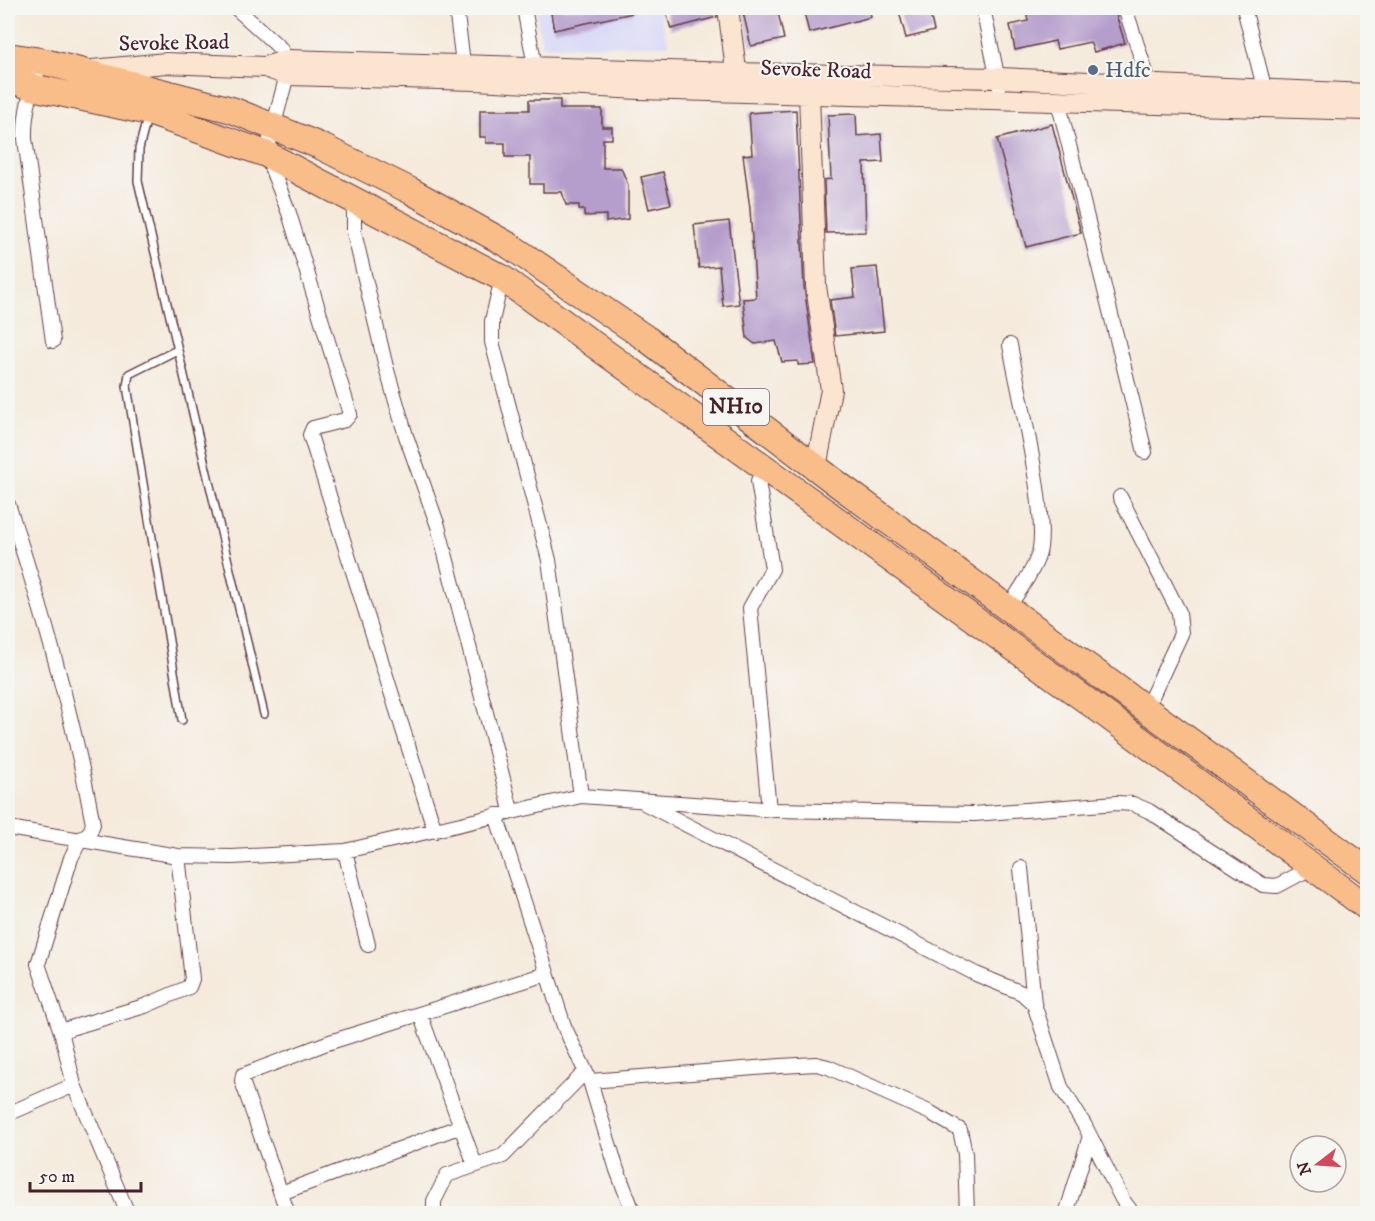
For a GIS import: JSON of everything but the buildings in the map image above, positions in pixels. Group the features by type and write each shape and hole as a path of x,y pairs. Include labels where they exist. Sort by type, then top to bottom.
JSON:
{"highway":[{"name":"NH10","path":"8,56 85,71 152,100 232,110 273,126 411,190 510,246 646,339 816,467 1368,871"},
{"path":"8,79 32,87 152,100 266,154 502,278 1101,711 1368,909"}],"main road":[{"path":"728,8 737,83"},
{"name":"Sevoke Road","path":"85,71 166,63 476,80 737,83 999,78 1368,94"},
{"name":"Sevoke Road","path":"287,68 463,63 535,66 737,83 809,94 1368,110"},
{"path":"809,94 816,286 831,390 816,467"}],"street":[{"path":"236,8 280,48 287,68 266,154 289,213 350,410 348,418 313,428 310,435 435,831"},
{"path":"456,8 463,63"},
{"path":"524,8 535,66"},
{"path":"983,8 999,78 1000,101"},
{"path":"1125,8 1150,85"},
{"path":"1244,8 1265,91"},
{"path":"42,61 32,87 25,119 25,139 53,341"},
{"path":"1058,101 1145,452"},
{"path":"354,200 354,232 389,376 438,526 512,810"},
{"path":"502,278 492,321 492,342 549,560 581,796"},
{"path":"1008,608 1038,557 1041,532 1036,485 1010,345"},
{"path":"764,466 758,481 772,569 750,608 769,810"},
{"path":"1120,498 1179,612 1182,626 1181,634 1146,709"},
{"path":"8,504 45,618 79,748 93,824 90,831 80,840 71,858 38,964 62,1035 74,1085 128,1214"},
{"path":"8,828 178,856 232,857 345,851 435,831 512,810 581,796 769,810 974,814 1133,804 1149,811 1263,885 1277,886 1311,868"},
{"path":"639,800 966,969 1022,993 1034,1004"},
{"path":"496,814 546,974 564,1026 587,1076 617,1170 634,1214"},
{"path":"345,851 368,945"},
{"path":"62,1035 67,1029 145,1006 189,987 192,979 178,856"},
{"path":"1021,868 1034,1004 1061,1087 1090,1136 1122,1199 1133,1214"},
{"path":"288,1214 242,1081 243,1075 327,1043 546,974"},
{"path":"420,1014 475,1165"},
{"path":"434,1214 434,1201 447,1175 505,1154 587,1076 816,1064 828,1067 931,1113 960,1130 965,1154 967,1214"},
{"path":"8,1114 74,1085"},
{"path":"281,1193 461,1126"},
{"path":"1066,1214 1090,1136"},
{"path":"1116,1214 1122,1199"}],"lane":[{"path":"152,100 139,149 138,181 264,714"},
{"path":"177,350 129,374 127,386 182,720"}],"shaded area":[{"path":"535,8 658,8 669,45 542,46"}],"place":[{"name":"Hdfc","path":"1093,70"}]}
